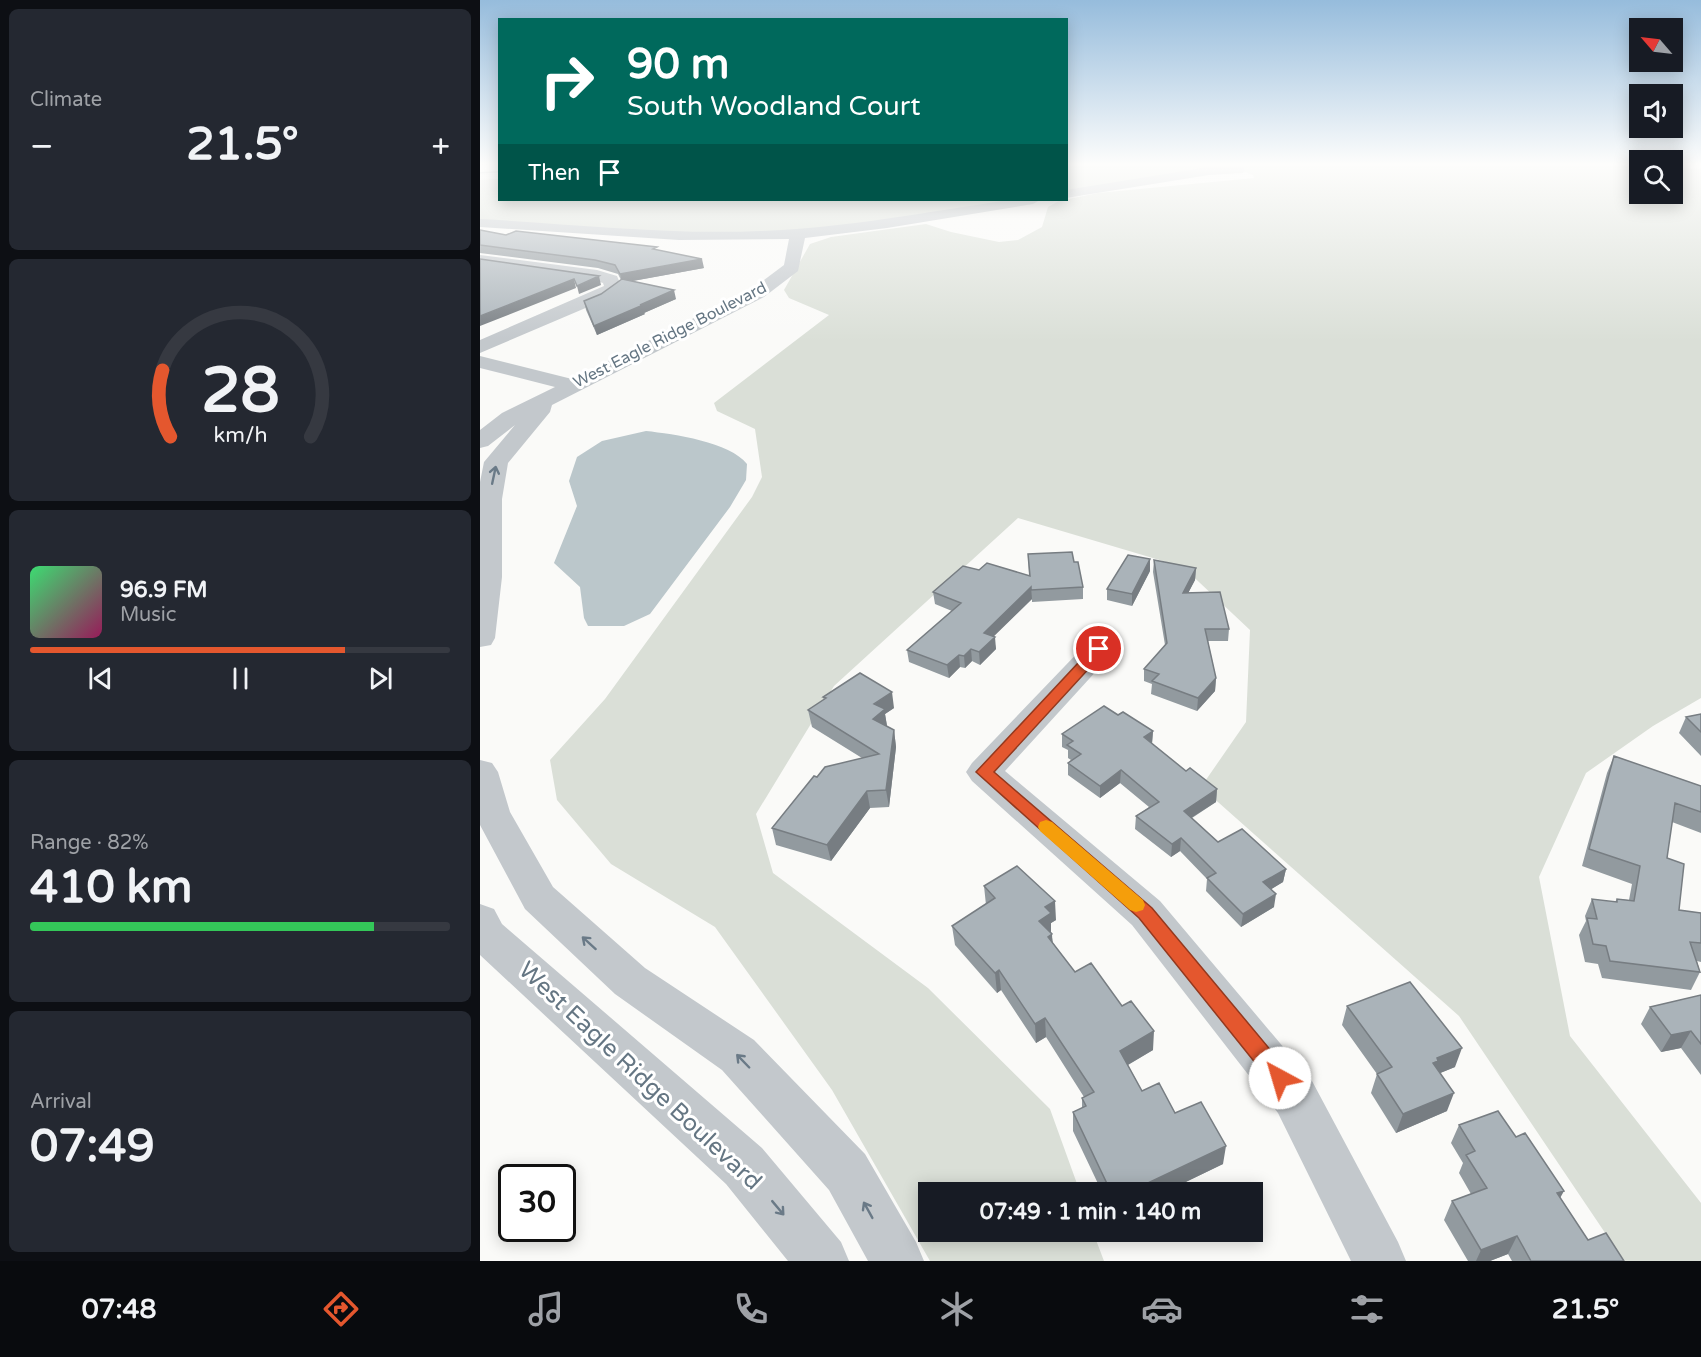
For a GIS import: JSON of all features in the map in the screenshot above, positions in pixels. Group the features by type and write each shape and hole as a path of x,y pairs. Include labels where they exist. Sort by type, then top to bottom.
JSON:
{"street":[{"path":"497,224 705,236 798,234 883,224"},
{"path":"490,240 519,225"},
{"name":"West Eagle Ridge Boulevard","path":"480,441 510,418 758,293 792,267 798,234"},
{"path":"480,260 597,275 612,280 613,288 480,347"},
{"path":"480,362 572,385"},
{"name":"West Eagle Ridge Boulevard","path":"480,638 488,577 489,499 496,462 530,424 549,398"},
{"path":"1099,649 984,772 1146,913 1295,1097 1378,1261"},
{"path":"480,772 492,813 539,898 630,981 738,1055 847,1172 897,1261"},
{"name":"West Eagle Ridge Boulevard","path":"480,921 487,936 539,980 744,1166 822,1261"}],"shaded area":[{"path":"522,224 859,224 762,233 656,233"},
{"path":"926,224 999,242 1018,240 1042,227 1043,224 1701,224 1701,698 1653,726 1586,773 1539,877 1570,1036 1701,1203 1701,1261 1624,1261 1459,1016 1201,787 1246,722 1250,630 1183,567 1018,518 834,686 756,814 773,873 928,988 1050,1109 1076,1182 918,1182 918,1240 832,1090 715,927 611,864 557,800 550,760 605,699 752,497 762,477 755,429 717,411 714,403 829,315 789,298 784,290 810,244 831,237"},
{"path":"646,431 701,440 728,450 747,464 746,480 730,507 650,614 624,626 588,626 584,618 580,587 554,563 577,506 569,481 577,457 602,441"},
{"path":"919,1242 1097,1242 1104,1261 930,1261"}],"building":[{"path":"480,230 506,235 516,231 657,247 653,249 702,259 620,274 615,265 595,260 480,245"},
{"path":"480,259 599,276 577,286 574,279 480,316"},
{"path":"622,279 674,290 594,326 584,301 601,294"},
{"path":"1072,552 1074,562 1078,562 1083,587 1031,590 1031,587 984,633 995,637 979,652 971,649 964,656 959,655 947,665 907,650 961,603 933,592 963,566 979,570 987,563 1030,576 1028,554"},
{"path":"1128,555 1150,559 1132,594 1107,589"},
{"path":"1154,560 1196,568 1183,593 1220,592 1229,629 1205,629 1216,678 1198,698 1152,681 1159,674 1144,669 1167,643"},
{"path":"860,673 892,692 874,704 885,709 873,719 894,730 886,790 867,791 827,845 772,828 814,776 817,777 825,767 879,754 808,710 826,698 823,697"},
{"path":"1104,706 1118,715 1123,712 1153,731 1144,737 1186,771 1190,768 1217,789 1184,811 1218,842 1242,829 1286,869 1263,882 1276,894 1243,914 1207,878 1216,873 1181,838 1172,844 1136,816 1159,802 1121,770 1100,786 1068,763 1081,754 1067,745 1073,741 1062,734"},
{"path":"1701,714 1701,732 1686,717"},
{"path":"1614,756 1701,786 1701,812 1675,803 1667,858 1684,864 1679,910 1701,913 1701,943 1690,942 1700,972 1610,961 1606,946 1593,944 1587,918 1597,919 1592,899 1617,902 1617,899 1634,901 1640,866 1589,849"},
{"path":"1017,866 1055,901 1045,907 1051,913 1039,921 1052,934 1048,937 1075,972 1091,963 1122,1006 1131,1001 1154,1031 1120,1051 1142,1091 1159,1083 1175,1113 1201,1102 1226,1146 1150,1182 1106,1182 1073,1112 1086,1106 1082,1098 1094,1092 1045,1018 1035,1024 999,970 995,973 952,926 995,898 984,886"},
{"path":"1410,982 1462,1048 1437,1058 1438,1061 1433,1063 1454,1093 1403,1114 1377,1074 1392,1067 1347,1006"},
{"path":"1701,995 1701,1044 1691,1031 1671,1035 1650,1007"},
{"path":"1498,1111 1516,1137 1525,1133 1564,1191 1557,1193 1588,1240 1606,1233 1624,1261 1531,1261 1517,1236 1481,1250 1452,1201 1487,1188 1466,1155 1475,1151 1459,1125"}],"slow traffic":[{"path":"1046,827 1136,905"}],"route":[{"path":"1099,649 984,772 1146,913 1280,1078"}]}
